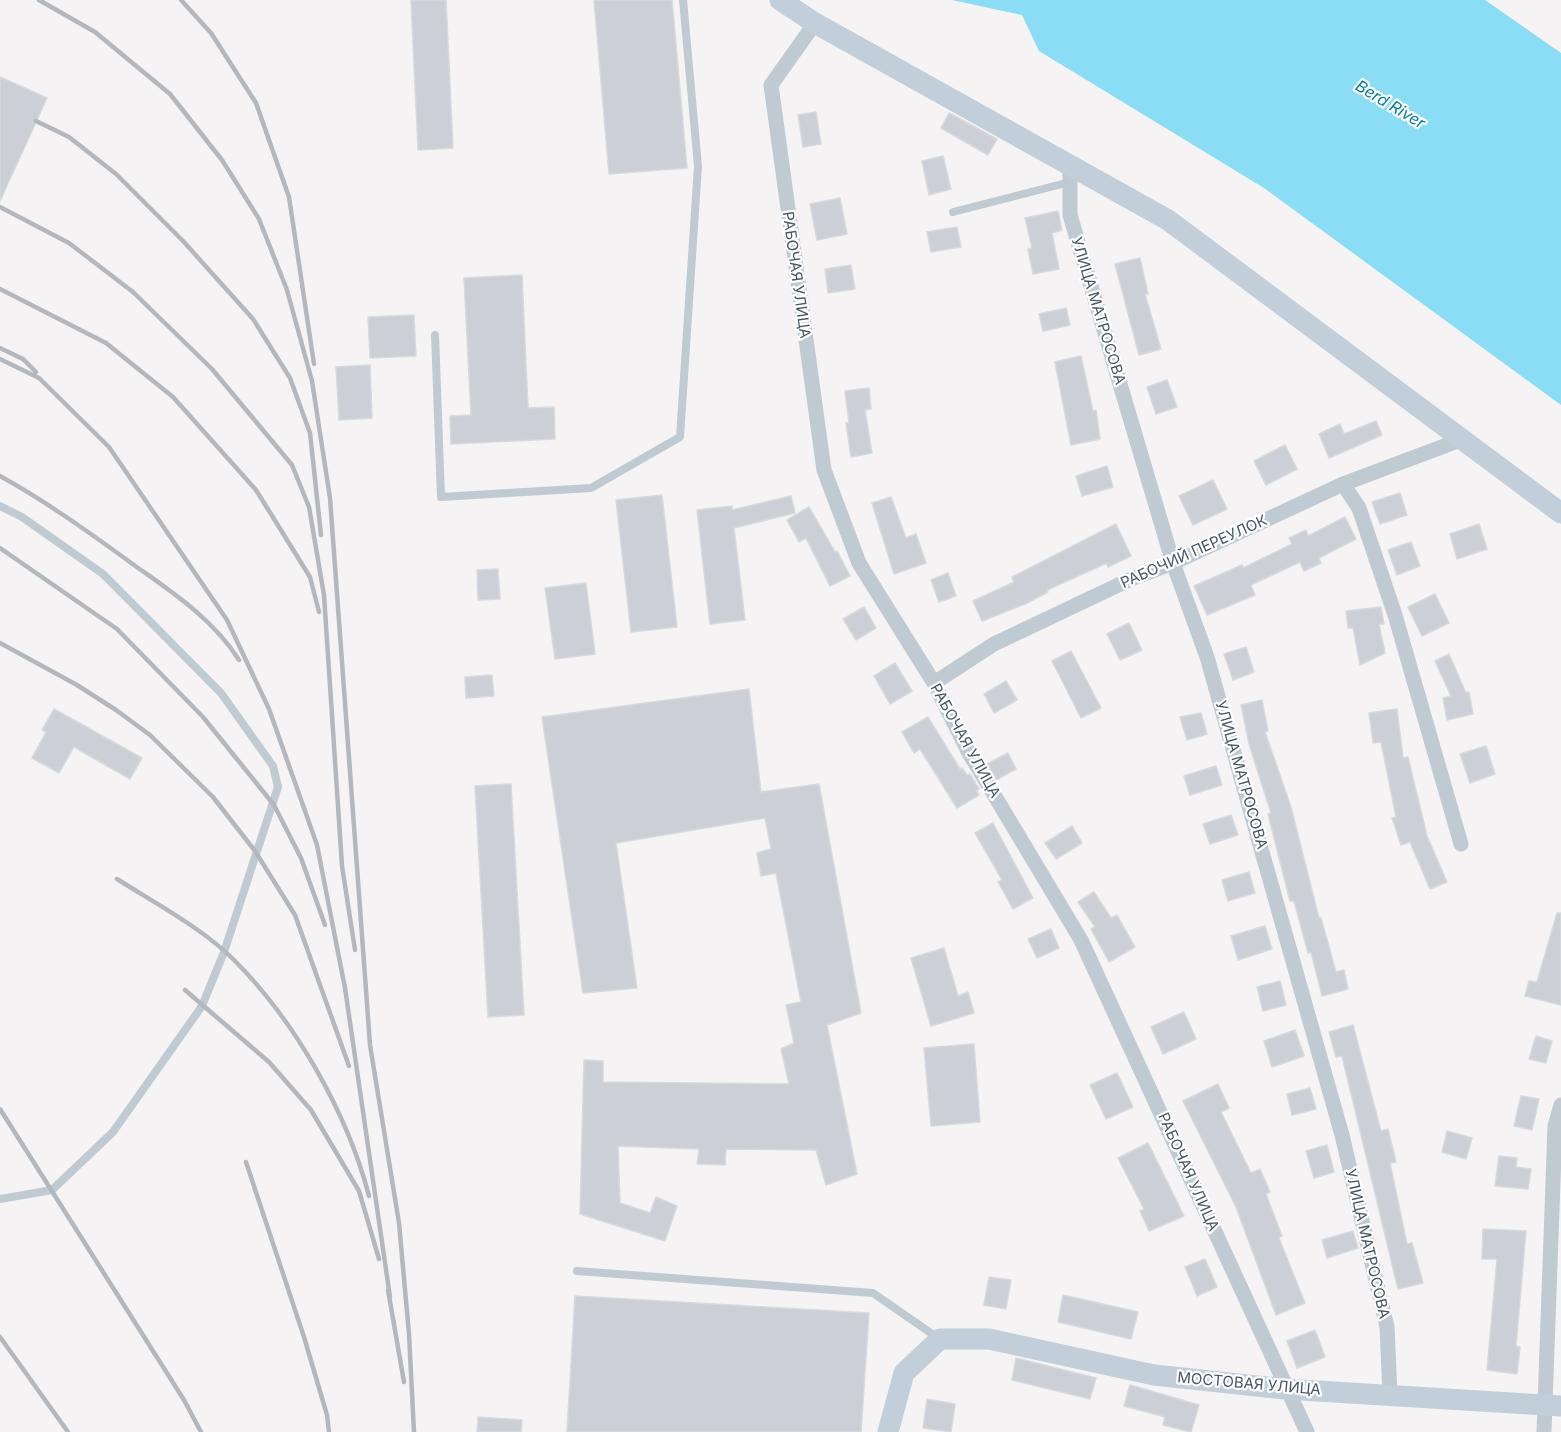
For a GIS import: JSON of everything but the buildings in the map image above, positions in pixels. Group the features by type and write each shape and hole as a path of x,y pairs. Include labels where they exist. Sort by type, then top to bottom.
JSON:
{"street":[{"path":"780,0 1070,173 1168,220 1561,513"},
{"name":"РАБОЧАЯ УЛИЦА","path":"816,23 771,85 824,470 859,563 934,683 969,753 1081,940 1285,1389 1307,1432"},
{"name":"УЛИЦА МАТРОСОВА","path":"1070,173 1070,215 1173,563 1207,657 1342,1135 1387,1327 1390,1394"},
{"name":"РАБОЧИЙ ПЕРЕУЛОК","path":"934,683 994,644 1131,579 1173,563 1343,484 1463,439"},
{"path":"1343,484 1359,508 1395,615 1461,844"},
{"path":"1544,1432 1553,1406 1555,1126 1561,1105"},
{"path":"888,1432 904,1372 940,1339"},
{"name":"МОСТОВАЯ УЛИЦА","path":"940,1339 989,1339 1154,1375 1285,1389 1553,1406"}],"lane":[{"path":"435,335 441,497 591,488 680,437 698,166 683,0"},
{"path":"953,212 1070,173"},
{"path":"0,506 40,530 103,574 221,693 273,766 278,787 224,952 202,1006 113,1132 52,1191 0,1199"},
{"path":"577,1272 873,1293 940,1339"}],"water":[{"name":"Berd River","path":"952,0 1485,0 1561,53 1561,405 1264,188 1039,51 1022,15"}],"railway":[{"path":"39,0 95,32 170,94 222,160 259,219 287,290 312,381 330,498 370,1045 399,1223 409,1334 414,1432"},
{"path":"181,0 211,33 256,103 289,197 314,364"},
{"path":"36,121 69,137 116,174 184,242 253,319 290,378 310,433 321,535"},
{"path":"0,207 69,243 133,292 212,369 292,465 309,507 324,595 342,866 355,950"},
{"path":"0,289 106,343 173,397 256,490 310,577 319,612"},
{"path":"0,348 23,359 36,372"},
{"path":"0,359 39,378 109,447 227,620 269,709 317,845 345,988 390,1297"},
{"path":"0,476 68,518 177,596 217,632 239,660"},
{"path":"0,548 117,629 203,717 274,805 301,858 325,925"},
{"path":"0,643 77,685 116,710 150,735 213,797 255,851 295,915 349,1066"},
{"path":"117,879 208,937 234,960 278,1011 298,1039 333,1100 347,1132 369,1196"},
{"path":"185,990 269,1062 311,1110 359,1191 379,1259"},
{"path":"0,1109 184,1400 201,1432"},
{"path":"246,1162 304,1337 327,1415 329,1432"},
{"path":"388,1290 404,1382"},
{"path":"0,1337 68,1432"}]}
